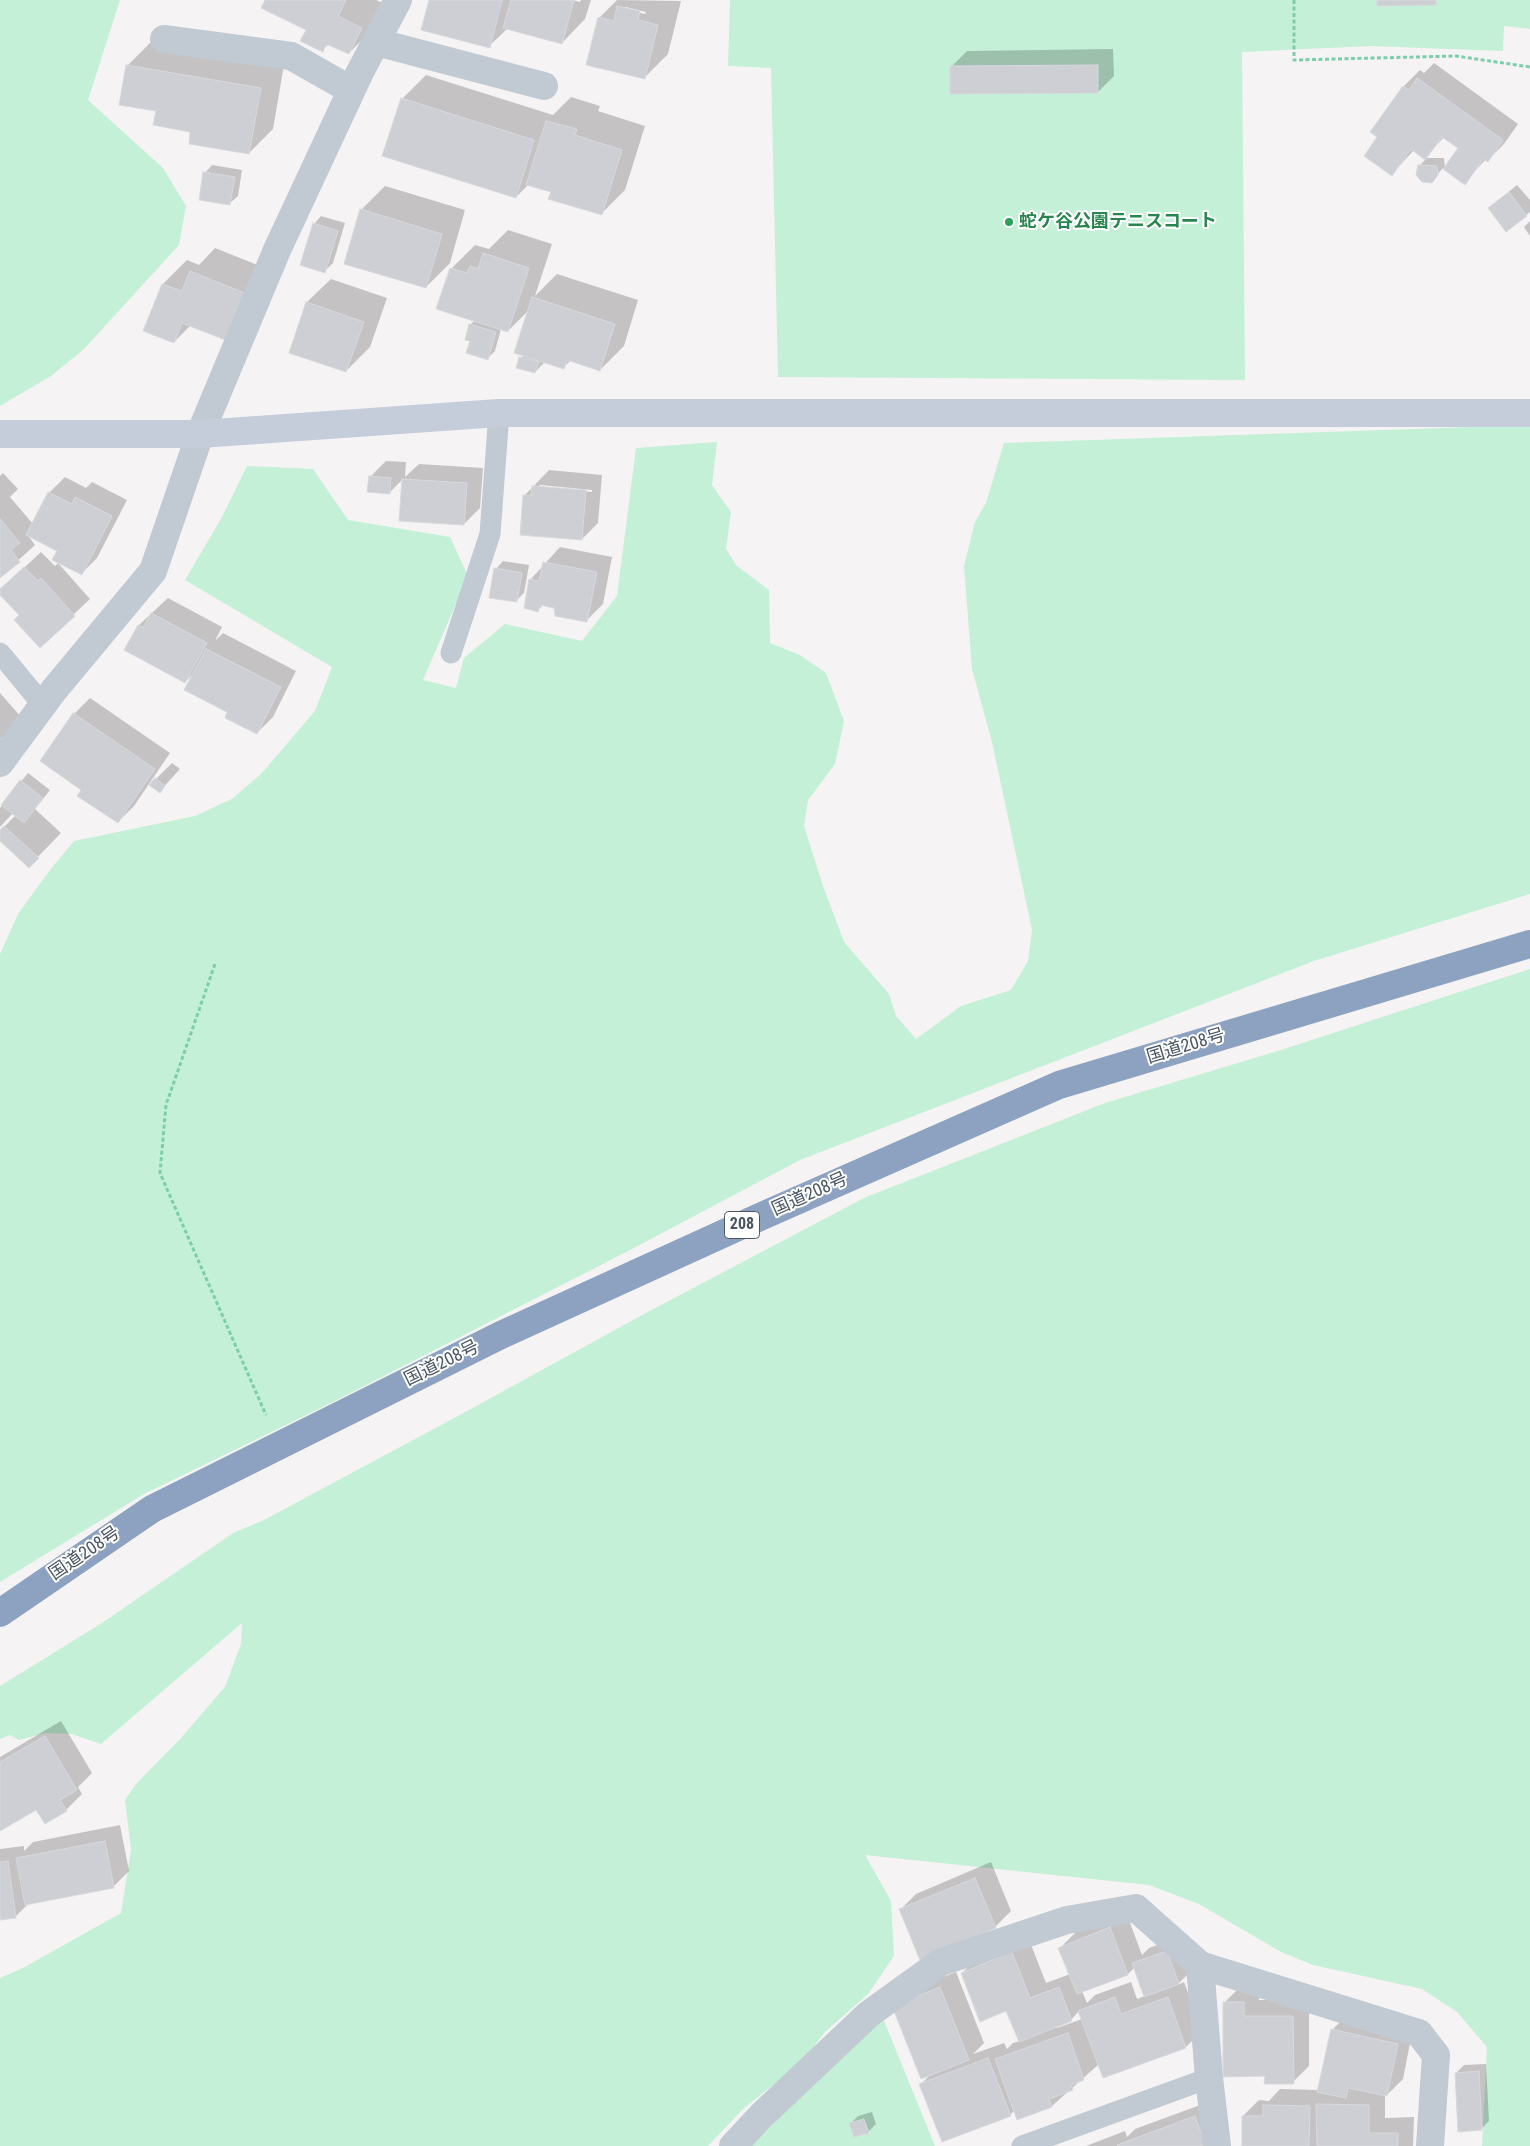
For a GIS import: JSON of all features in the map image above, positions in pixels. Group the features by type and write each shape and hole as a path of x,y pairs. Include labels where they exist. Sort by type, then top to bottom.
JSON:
{"highway":[{"name":"国道208号","path":"0,1613 152,1509 280,1445 501,1335 762,1216 1058,1085 1530,944"}],"street":[{"path":"0,763 43,705 153,571 200,434 277,250 352,90 398,0"},
{"path":"164,39 291,56 352,90"},
{"path":"376,42 544,86"},
{"path":"0,434 200,434 499,414 1530,413"},
{"path":"733,2146 761,2116 869,2014 941,1962 1067,1920 1136,1908 1200,1965 1419,2033 1436,2055 1430,2146"},
{"path":"1200,1965 1209,2078 1217,2146"}],"lane":[{"path":"451,654 490,534 499,414"},
{"path":"0,653 43,705"},
{"path":"1022,2146 1209,2078"}],"path":[{"path":"1294,0 1294,60 1456,56 1530,67"},
{"path":"215,964 166,1106 160,1173 280,1445"}],"green space":[{"path":"0,0 120,0 88,100 163,168 186,206 179,245 84,349 51,376 0,406"},
{"name":"蛇ケ谷公園テニスコート","path":"730,0 1530,0 1530,29 1504,26 1503,51 1370,46 1242,52 1245,380 778,377 771,68 728,66"},
{"path":"1530,425 1530,894 1314,961 800,1160 630,1250 335,1401 144,1494 0,1582 0,954 18,914 74,841 195,816 232,799 262,773 315,711 332,667 185,580 222,517 247,466 313,469 348,520 450,537 468,576 423,680 456,688 464,658 505,624 582,641 617,596 636,448 717,442 712,485 731,512 726,549 737,566 769,590 770,643 800,655 826,673 844,721 835,764 808,800 804,826 823,886 844,942 889,994 896,1016 916,1039 961,1006 1011,990 1028,961 1032,930 992,742 972,669 964,566 975,522 986,503 1004,443"},
{"path":"1530,969 1530,2146 1482,2146 1487,2047 1457,2012 1422,1989 1313,1965 1281,1952 1199,1904 1149,1885 865,1855 891,1901 894,1956 868,1994 825,2032 802,2062 744,2108 708,2146 0,2146 0,1978 23,1968 121,1913 131,1850 125,1800 136,1784 181,1738 225,1687 241,1644 242,1623 101,1744 72,1734 45,1733 19,1740 10,1735 0,1739 0,1686 102,1623 233,1533 264,1520 644,1314 864,1198 1105,1103 1281,1050"},
{"path":"880,2011 935,2146 744,2146"}],"building":[{"path":"265,0 346,0 338,16 362,28 349,54 326,44 323,52 300,41 306,30 261,8"},
{"path":"429,0 502,0 490,48 421,30"},
{"path":"511,0 574,0 562,44 503,28"},
{"path":"1377,0 1436,0 1436,5 1377,6"},
{"path":"617,6 640,11 638,20 658,25 645,79 586,65 598,17 614,21"},
{"path":"126,65 261,88 249,154 189,144 190,132 153,125 156,111 119,105"},
{"path":"1098,65 1098,93 950,94 950,66"},
{"path":"1417,78 1503,140 1488,162 1483,159 1465,185 1443,169 1458,148 1442,137 1425,160 1411,149 1392,176 1364,156 1377,137 1370,132 1403,86 1409,90"},
{"path":"401,98 534,140 516,198 382,156"},
{"path":"546,121 577,129 575,135 622,150 602,215 548,199 551,192 526,185"},
{"path":"1418,165 1437,166 1438,175 1432,183 1422,182 1416,175"},
{"path":"203,172 235,177 230,205 199,200"},
{"path":"1509,192 1527,216 1506,232 1488,208"},
{"path":"360,209 442,234 426,288 344,264"},
{"path":"313,223 338,231 325,273 300,265"},
{"path":"483,253 529,268 508,332 436,309 450,268 467,273 470,266 478,269"},
{"path":"190,271 247,294 228,341 182,323 174,343 143,331 162,284 182,291"},
{"path":"532,297 615,324 600,371 567,360 564,369 514,353"},
{"path":"306,302 364,322 346,372 289,353"},
{"path":"469,324 496,332 488,360 466,353 470,341 465,340"},
{"path":"519,357 539,362 535,373 516,368"},
{"path":"369,476 391,478 390,494 367,492"},
{"path":"402,479 467,483 464,525 399,521"},
{"path":"532,486 586,490 582,540 520,535 523,495 531,496"},
{"path":"48,492 72,504 75,497 112,516 82,575 52,560 57,551 26,535"},
{"path":"0,519 20,543 11,550 20,562 0,578"},
{"path":"543,562 597,572 587,622 555,616 554,608 540,605 538,612 524,608 529,579 539,581"},
{"path":"24,567 38,581 41,578 75,616 40,648 14,620 19,615 0,595 0,589"},
{"path":"494,568 522,573 517,602 489,598"},
{"path":"151,613 207,643 185,683 124,650 138,625 143,628"},
{"path":"206,649 281,687 257,734 225,718 227,712 184,690"},
{"path":"73,713 155,769 118,823 77,796 81,790 40,761"},
{"path":"155,778 165,786 160,793 149,785"},
{"path":"20,780 43,798 24,823 1,805"},
{"path":"4,826 39,858 29,868 0,841 0,830"},
{"path":"45,1736 77,1790 60,1800 67,1811 45,1824 36,1810 0,1831 0,1762"},
{"path":"105,1841 114,1888 25,1905 16,1858"},
{"path":"8,1861 16,1918 0,1920 0,1862"},
{"path":"975,1878 996,1928 920,1960 899,1909"},
{"path":"1110,1927 1128,1975 1077,1994 1058,1948"},
{"path":"1167,1951 1179,1984 1144,1997 1132,1963"},
{"path":"1012,1952 1030,1998 1059,1987 1072,2021 1019,2042 1006,2011 980,2022 961,1973"},
{"path":"940,1987 969,2060 921,2079 892,2006"},
{"path":"1115,1997 1121,2014 1168,1997 1186,2048 1103,2078 1078,2011"},
{"path":"1223,2002 1244,2002 1244,2016 1293,2016 1294,2084 1264,2084 1265,2076 1223,2077"},
{"path":"1331,2029 1398,2044 1387,2096 1348,2088 1346,2098 1317,2092"},
{"path":"1068,2033 1084,2080 1071,2085 1073,2090 1049,2099 1052,2107 1017,2120 995,2059"},
{"path":"988,2058 1011,2116 942,2142 919,2084"},
{"path":"1479,2071 1482,2130 1458,2132 1455,2073"},
{"path":"1316,2104 1369,2105 1369,2133 1398,2133 1398,2146 1317,2146"},
{"path":"1263,2105 1310,2106 1309,2146 1242,2146 1242,2116 1263,2116"},
{"path":"1195,2116 1206,2146 1117,2145"},
{"path":"864,2119 869,2133 854,2137 849,2123"}],"place":[{"name":"蛇ケ谷公園テニスコート","path":"1009,222"}]}
